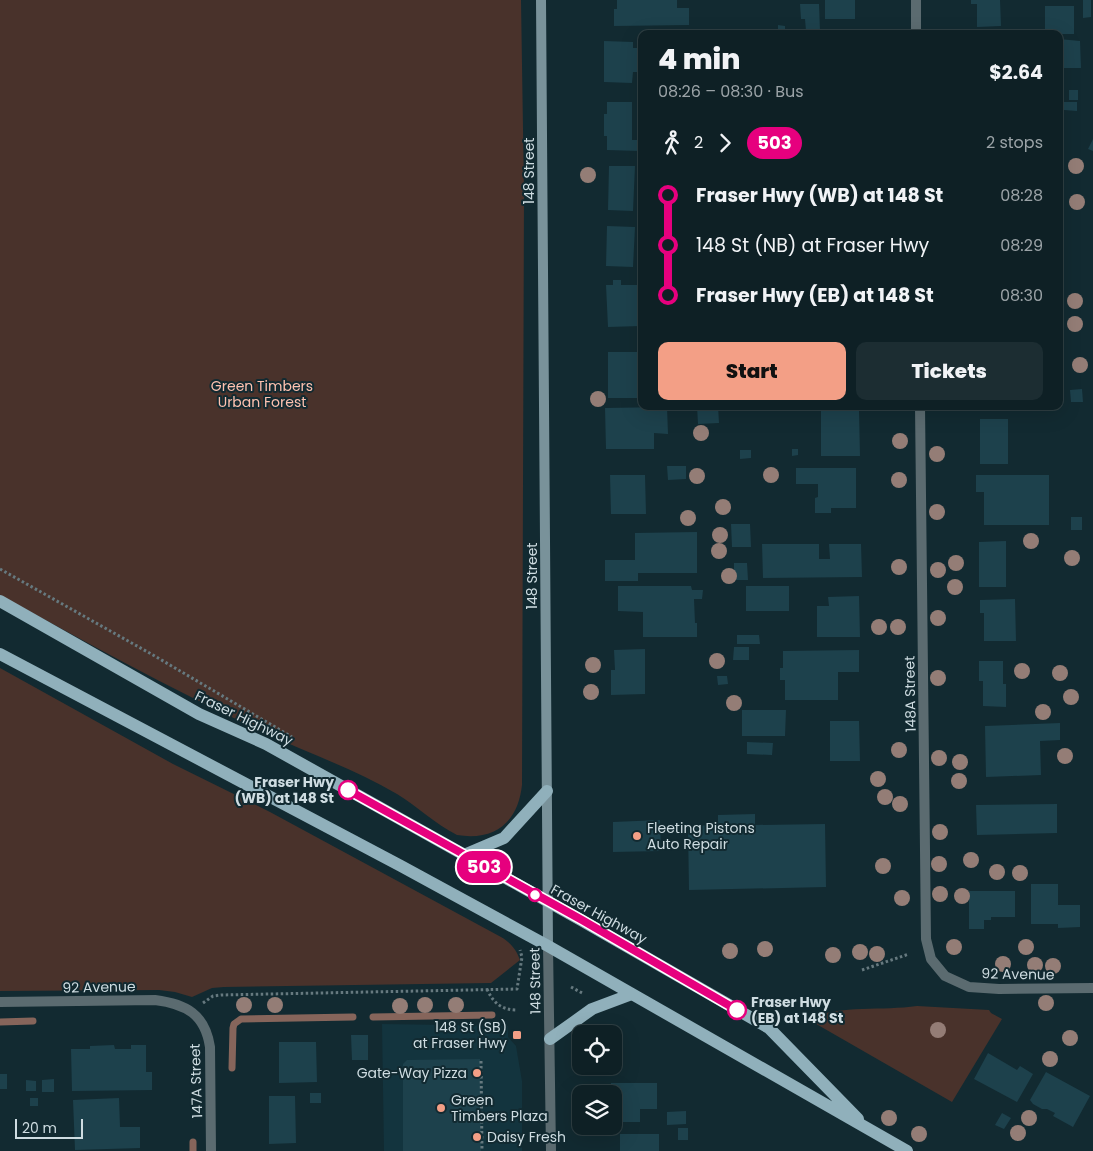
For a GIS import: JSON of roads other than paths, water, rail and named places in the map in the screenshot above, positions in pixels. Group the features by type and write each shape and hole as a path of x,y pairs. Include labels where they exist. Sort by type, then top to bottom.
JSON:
{"main road":[{"name":"148 Street","path":"541,0 548,946"},
{"name":"Fraser Highway","path":"0,601 199,714 266,744 548,903 582,920 769,1028 868,1130"},
{"name":"Fraser Highway","path":"0,654 548,946 906,1151"},
{"path":"464,856 504,838 547,791"},
{"path":"550,1039 592,1009 632,994"}],"street":[{"path":"916,0 916,30"},
{"name":"148A Street","path":"920,410 926,938 931,958 945,976"},
{"name":"148 Street","path":"548,946 551,1151"},
{"name":"92 Avenue","path":"945,976 969,987 1000,989 1093,988"},
{"name":"92 Avenue","path":"0,1002 155,1000 177,1004 195,1014"},
{"name":"147A Street","path":"195,1014 202,1022 210,1047 212,1151"}],"waterway":[{"path":"373,1017 492,1015"},
{"path":"232,1068 233,1028 234,1024 241,1019 353,1017"},
{"path":"0,1022 33,1021"},
{"path":"193,1142 193,1151"}],"place":[{"name":"Fraser Hwy (WB) at 148 St","path":"348,790"},
{"name":"Fleeting Pistons Auto Repair","path":"637,836"},
{"name":"Fraser Hwy (EB) at 148 St","path":"737,1010"},
{"name":"148 St (SB) at Fraser Hwy","path":"517,1035"},
{"name":"Gate-Way Pizza","path":"477,1073"},
{"name":"Green Timbers Plaza","path":"441,1108"},
{"name":"Daisy Fresh","path":"477,1137"}],"park label":[{"name":"Green Timbers Urban Forest","path":"262,394"}]}
